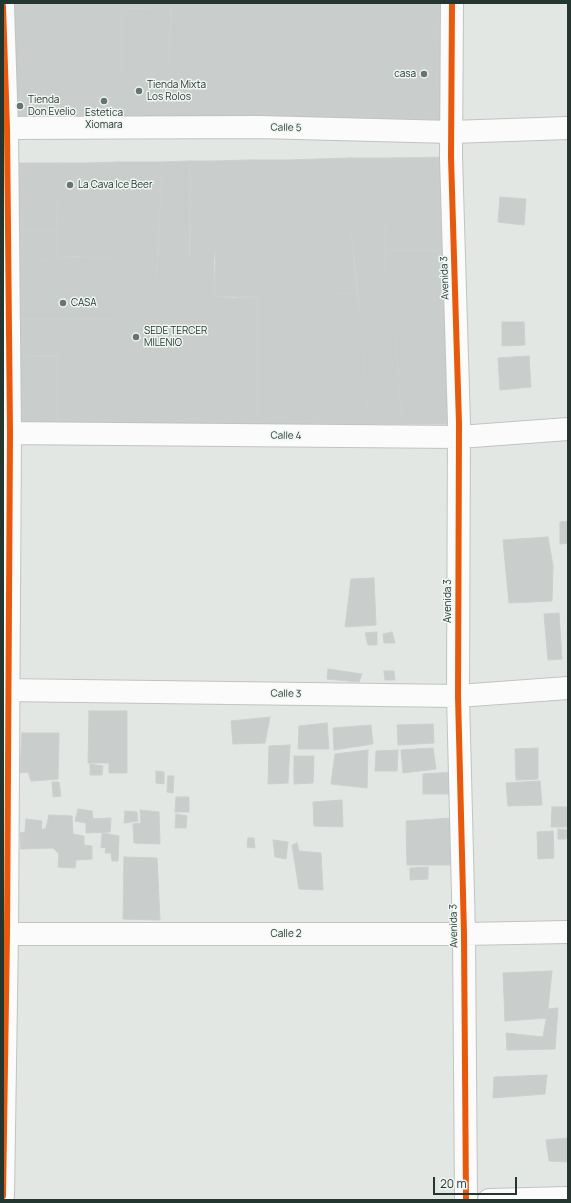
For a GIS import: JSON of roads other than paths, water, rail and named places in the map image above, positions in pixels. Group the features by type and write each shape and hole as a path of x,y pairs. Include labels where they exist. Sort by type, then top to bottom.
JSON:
{"street":[{"name":"Avenida 3","path":"452,3 451,132 459,437 458,696 464,934 466,1200"},
{"path":"3,6 7,433 3,1196"},
{"name":"Calle 5","path":"5,128 259,127 451,132 568,128"},
{"name":"Calle 4","path":"7,433 459,437 568,429"},
{"name":"Calle 3","path":"6,690 458,696 568,688"},
{"name":"Calle 2","path":"5,934 464,934 568,932"},
{"path":"489,1200 568,1198"}],"place":[{"name":"casa","path":"424,74"},
{"name":"Tienda Mixta Los Rolos","path":"139,91"},
{"name":"Estetica Xiomara","path":"104,101"},
{"name":"Tienda Don Evelio","path":"20,106"},
{"name":"La Cava Ice Beer","path":"70,185"},
{"name":"CASA","path":"63,303"},
{"name":"SEDE TERCER MILENIO","path":"136,337"}]}
